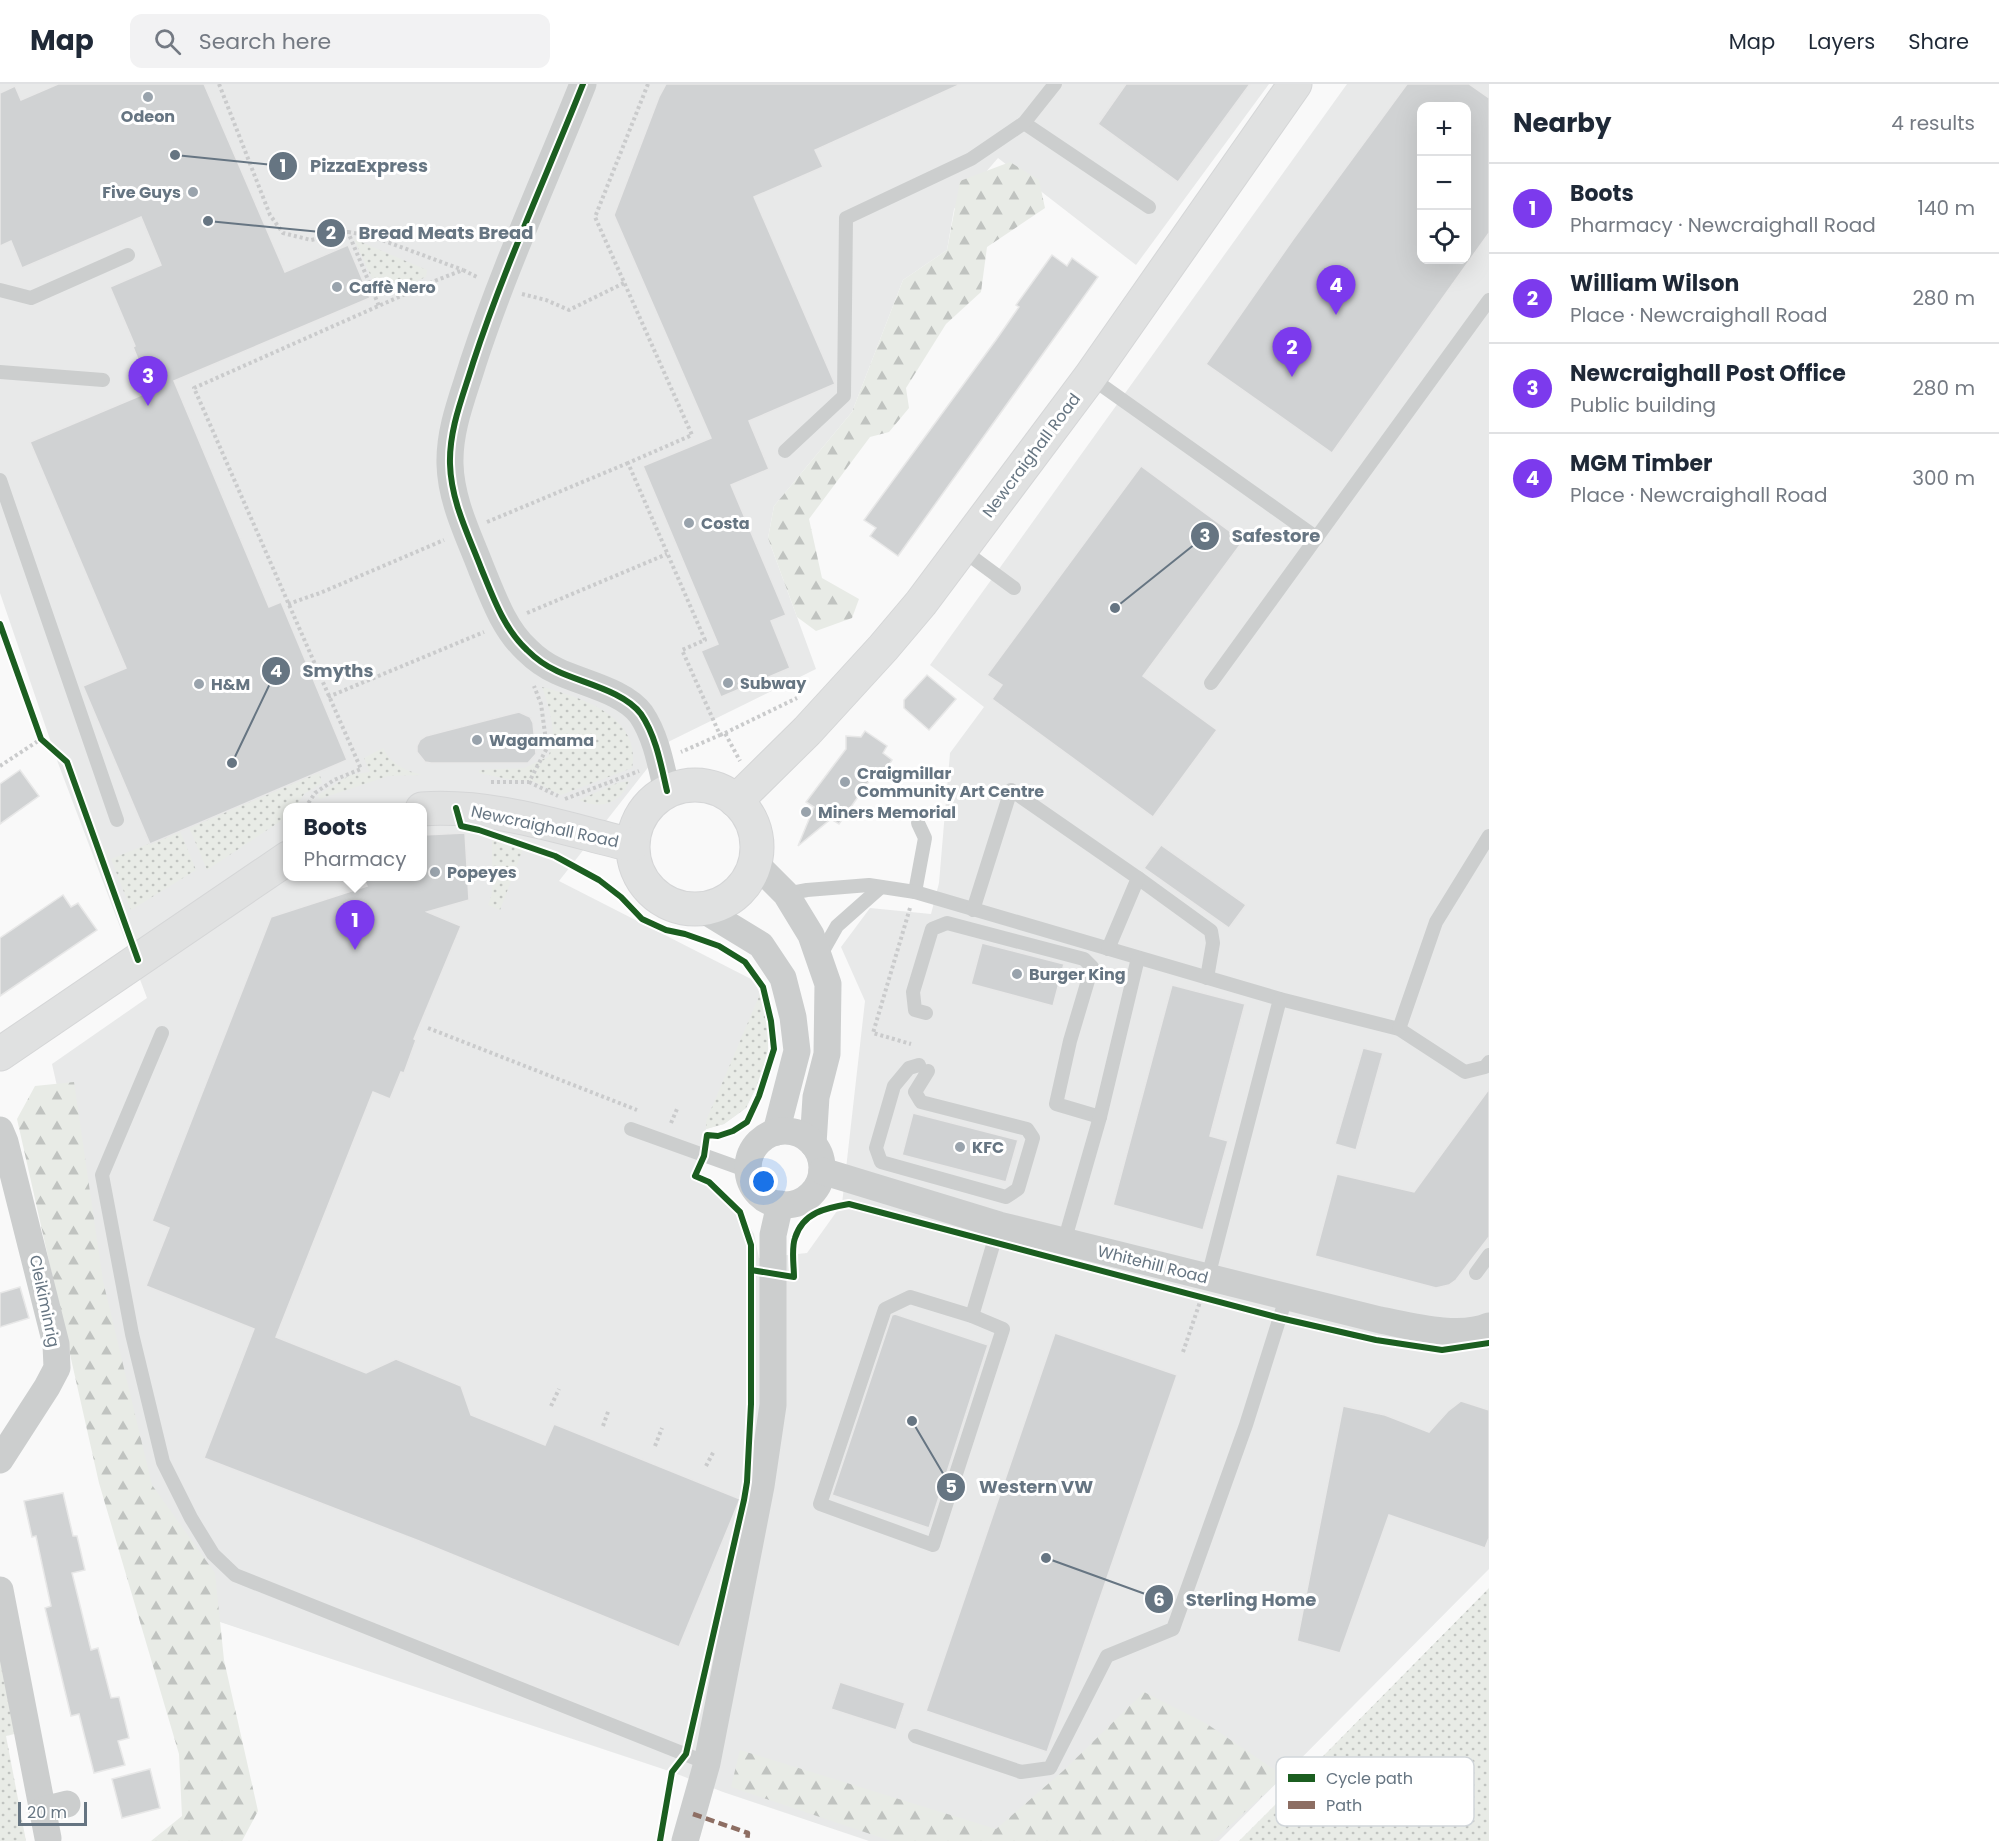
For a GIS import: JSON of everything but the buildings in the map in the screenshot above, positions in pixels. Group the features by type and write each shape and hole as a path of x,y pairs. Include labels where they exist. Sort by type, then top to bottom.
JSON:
{"main road":[{"name":"Newcraighall Road","path":"736,801 807,731 921,603 1090,377 1295,84"},
{"path":"664,776 686,785 713,787 744,808 754,828 757,852 748,880 733,896 713,907 688,909 674,906 657,897 642,881 636,868 632,845 636,825 664,776"},
{"name":"Newcraighall Road","path":"427,809 483,810 632,845"},
{"path":"0,1054 283,861"}],"street":[{"path":"583,84 486,324 455,420 450,464 452,490 495,603 514,636 539,661 555,670 616,694 629,702 640,714 648,728 664,776"},
{"path":"755,863 786,894 811,935 828,984 827,1054 816,1097 813,1144"},
{"path":"702,909 761,945 783,978 793,1017 797,1051 776,1132"},
{"name":"Cleikiminrig","path":"0,1130 11,1163 56,1344 57,1368 0,1460"},
{"path":"776,1132 796,1133 806,1137 818,1152 822,1171 819,1182 803,1200 792,1204 770,1202 755,1189 750,1181 748,1160 758,1142 776,1132"},
{"name":"Whitehill Road","path":"822,1171 999,1225 1064,1242 1203,1292 1286,1298 1438,1331 1482,1329 1489,1326"},
{"path":"685,1841 707,1763 758,1501 773,1405 773,1235 780,1204"},
{"path":"0,1590 55,1807 48,1838"}],"lane":[{"path":"785,451 844,396 846,218 971,159 1024,123 1055,84"},
{"path":"1024,123 1149,207"},
{"path":"0,290 31,298 128,255"},
{"path":"1211,683 1489,300"},
{"path":"0,372 103,380"},
{"path":"1090,377 1317,538"},
{"path":"0,480 117,820"},
{"path":"962,549 1014,588"},
{"path":"973,910 1011,790 1211,931 1214,943 1207,978"},
{"path":"915,892 925,838 918,823"},
{"path":"1399,1029 1437,922 1489,836"},
{"path":"1108,949 1138,878"},
{"path":"786,894 869,885 915,892 1280,999 1399,1029 1465,1072 1485,1067 1489,1062"},
{"path":"819,957 837,926 881,887"},
{"path":"926,1013 915,1010 913,992 932,928 947,923 1084,958 1092,967 1070,1041 1056,1104 1100,1117"},
{"path":"1064,1242 1100,1117 1138,958"},
{"path":"1203,1292 1280,999"},
{"path":"162,1033 102,1175 132,1334 163,1462 191,1518 213,1554 235,1575 707,1763"},
{"path":"909,1068 924,1068 915,1092 921,1102 1027,1129 1033,1138 1018,1189 1006,1197 881,1162 876,1148 894,1086 909,1068"},
{"path":"631,1129 748,1171"},
{"path":"972,1316 999,1225"},
{"path":"1476,1273 1489,1255"},
{"path":"910,1297 972,1316 1003,1329 933,1545 820,1504 885,1309 910,1297"},
{"path":"915,1736 1021,1772 1050,1768 1107,1656 1173,1629 1246,1425 1286,1298"}],"path":[{"path":"219,84 270,215 283,233 311,240 348,232 371,236 463,270 500,289 546,300 569,310 624,283"},
{"path":"485,782 529,782 565,799 664,776 720,735 682,650 705,640 628,463 692,435 595,217 648,84"},
{"path":"348,232 379,306"},
{"path":"308,803 315,793 334,780 361,769 194,388 463,270"},
{"path":"529,782 547,748 541,705 531,678"},
{"path":"725,733 798,698"},
{"path":"0,765 44,741 38,728"},
{"path":"911,1044 873,1033 915,892"},
{"path":"428,1028 640,1111"},
{"path":"671,1124 677,1109"},
{"path":"661,1119 680,1126"},
{"path":"1183,1352 1203,1292"},
{"path":"551,1406 559,1389"},
{"path":"603,1426 609,1409"},
{"path":"655,1446 662,1428"},
{"path":"706,1466 714,1450"}],"shaded area":[{"path":"0,84 1269,84 1136,265 998,158 954,209 947,250 903,280 852,412 774,506 768,538 816,669 668,742 559,881 753,980 768,1008 768,1049 761,1077 746,1108 724,1124 706,1129 692,1177 716,1188 740,1211 754,1234 759,1258 807,1253 842,1204 865,1001 841,947 870,908 931,914 939,883 950,753 984,707 930,665 1347,84 1489,84 1489,1569 1302,1757 1276,1757 1276,1784 1219,1841 869,1841 723,1792 672,1772 202,1616 156,1523 52,1064 147,998 58,763 0,593"}],"green space":[{"path":"1010,162 1039,180 1045,208 987,247 981,292 946,324 906,388 909,408 889,432 870,437 809,519 822,578 859,599 852,618 816,631 797,617 768,538 774,506 852,412 903,280 947,250 960,181"},
{"path":"354,239 427,270 426,277 380,296"},
{"path":"542,687 590,703 618,722 628,735 633,750 632,768 561,795 532,781 513,780 479,773 479,770 524,768 548,757 553,731"},
{"path":"383,748 399,766 422,775 388,776 320,799 318,795 350,775 370,772 364,758"},
{"path":"319,772 322,783 304,794 298,803 283,803 283,820 207,870 189,827"},
{"path":"629,781 621,795 609,803 595,804 579,800 617,783"},
{"path":"180,831 196,870 131,910 111,859"},
{"path":"492,840 523,849 500,910 488,905 492,894"},
{"path":"760,994 768,1008 768,1049 761,1077 746,1108 724,1124 706,1129 706,1121"},
{"path":"74,1082 103,1281 152,1485 215,1573 224,1660 258,1811 242,1841 151,1841 182,1816 179,1754 99,1483 17,1119 35,1086"},
{"path":"1489,1588 1489,1841 1239,1841 1276,1804 1276,1826 1474,1826 1474,1757 1322,1757"},
{"path":"0,1618 23,1732 6,1736 26,1841 0,1841"},
{"path":"1144,1692 1207,1724 1276,1771 1276,1783 1213,1841 891,1841 731,1787 740,1750 996,1829 1063,1771"}],"marked path":[{"path":"693,1814 748,1833 747,1841"}],"cycle path":[{"path":"583,84 512,257 473,363 457,413 452,438 451,478 466,530 495,601 512,632 519,642 545,665 614,693 634,706 651,732 667,791"},
{"path":"0,624 41,739 67,762 138,960"},
{"path":"456,808 461,826 555,856 599,880 621,897 642,919 666,930 719,946 745,962 763,987 771,1021 774,1049 759,1096 747,1122 733,1131 718,1136 707,1135 704,1156 695,1176 709,1182 740,1212 751,1245 751,1404 747,1482 686,1754 672,1772 660,1841"},
{"path":"751,1270 794,1277 794,1242 804,1222 816,1213 849,1204 1280,1318 1376,1340 1442,1350 1489,1343"}],"place":[{"name":"Odeon","path":"148,97"},
{"name":"PizzaExpress","path":"175,155"},
{"name":"Five Guys","path":"193,192"},
{"name":"Bread Meats Bread","path":"208,221"},
{"name":"Caffè Nero","path":"337,287"},
{"name":"MGM Timber","path":"1336,315"},
{"name":"William Wilson","path":"1292,377"},
{"name":"Newcraighall Post Office","path":"148,406"},
{"name":"Costa","path":"689,523"},
{"name":"Safestore","path":"1115,608"},
{"name":"Subway","path":"728,683"},
{"name":"H&M","path":"199,684"},
{"name":"Wagamama","path":"477,740"},
{"name":"Smyths","path":"232,763"},
{"name":"Craigmillar Community Art Centre","path":"845,782"},
{"name":"Miners Memorial","path":"806,812"},
{"name":"Popeyes","path":"435,872"},
{"name":"Boots","path":"355,950"},
{"name":"Burger King","path":"1017,974"},
{"name":"KFC","path":"960,1147"},
{"name":"Western VW","path":"912,1421"},
{"name":"Sterling Home","path":"1046,1558"}]}
